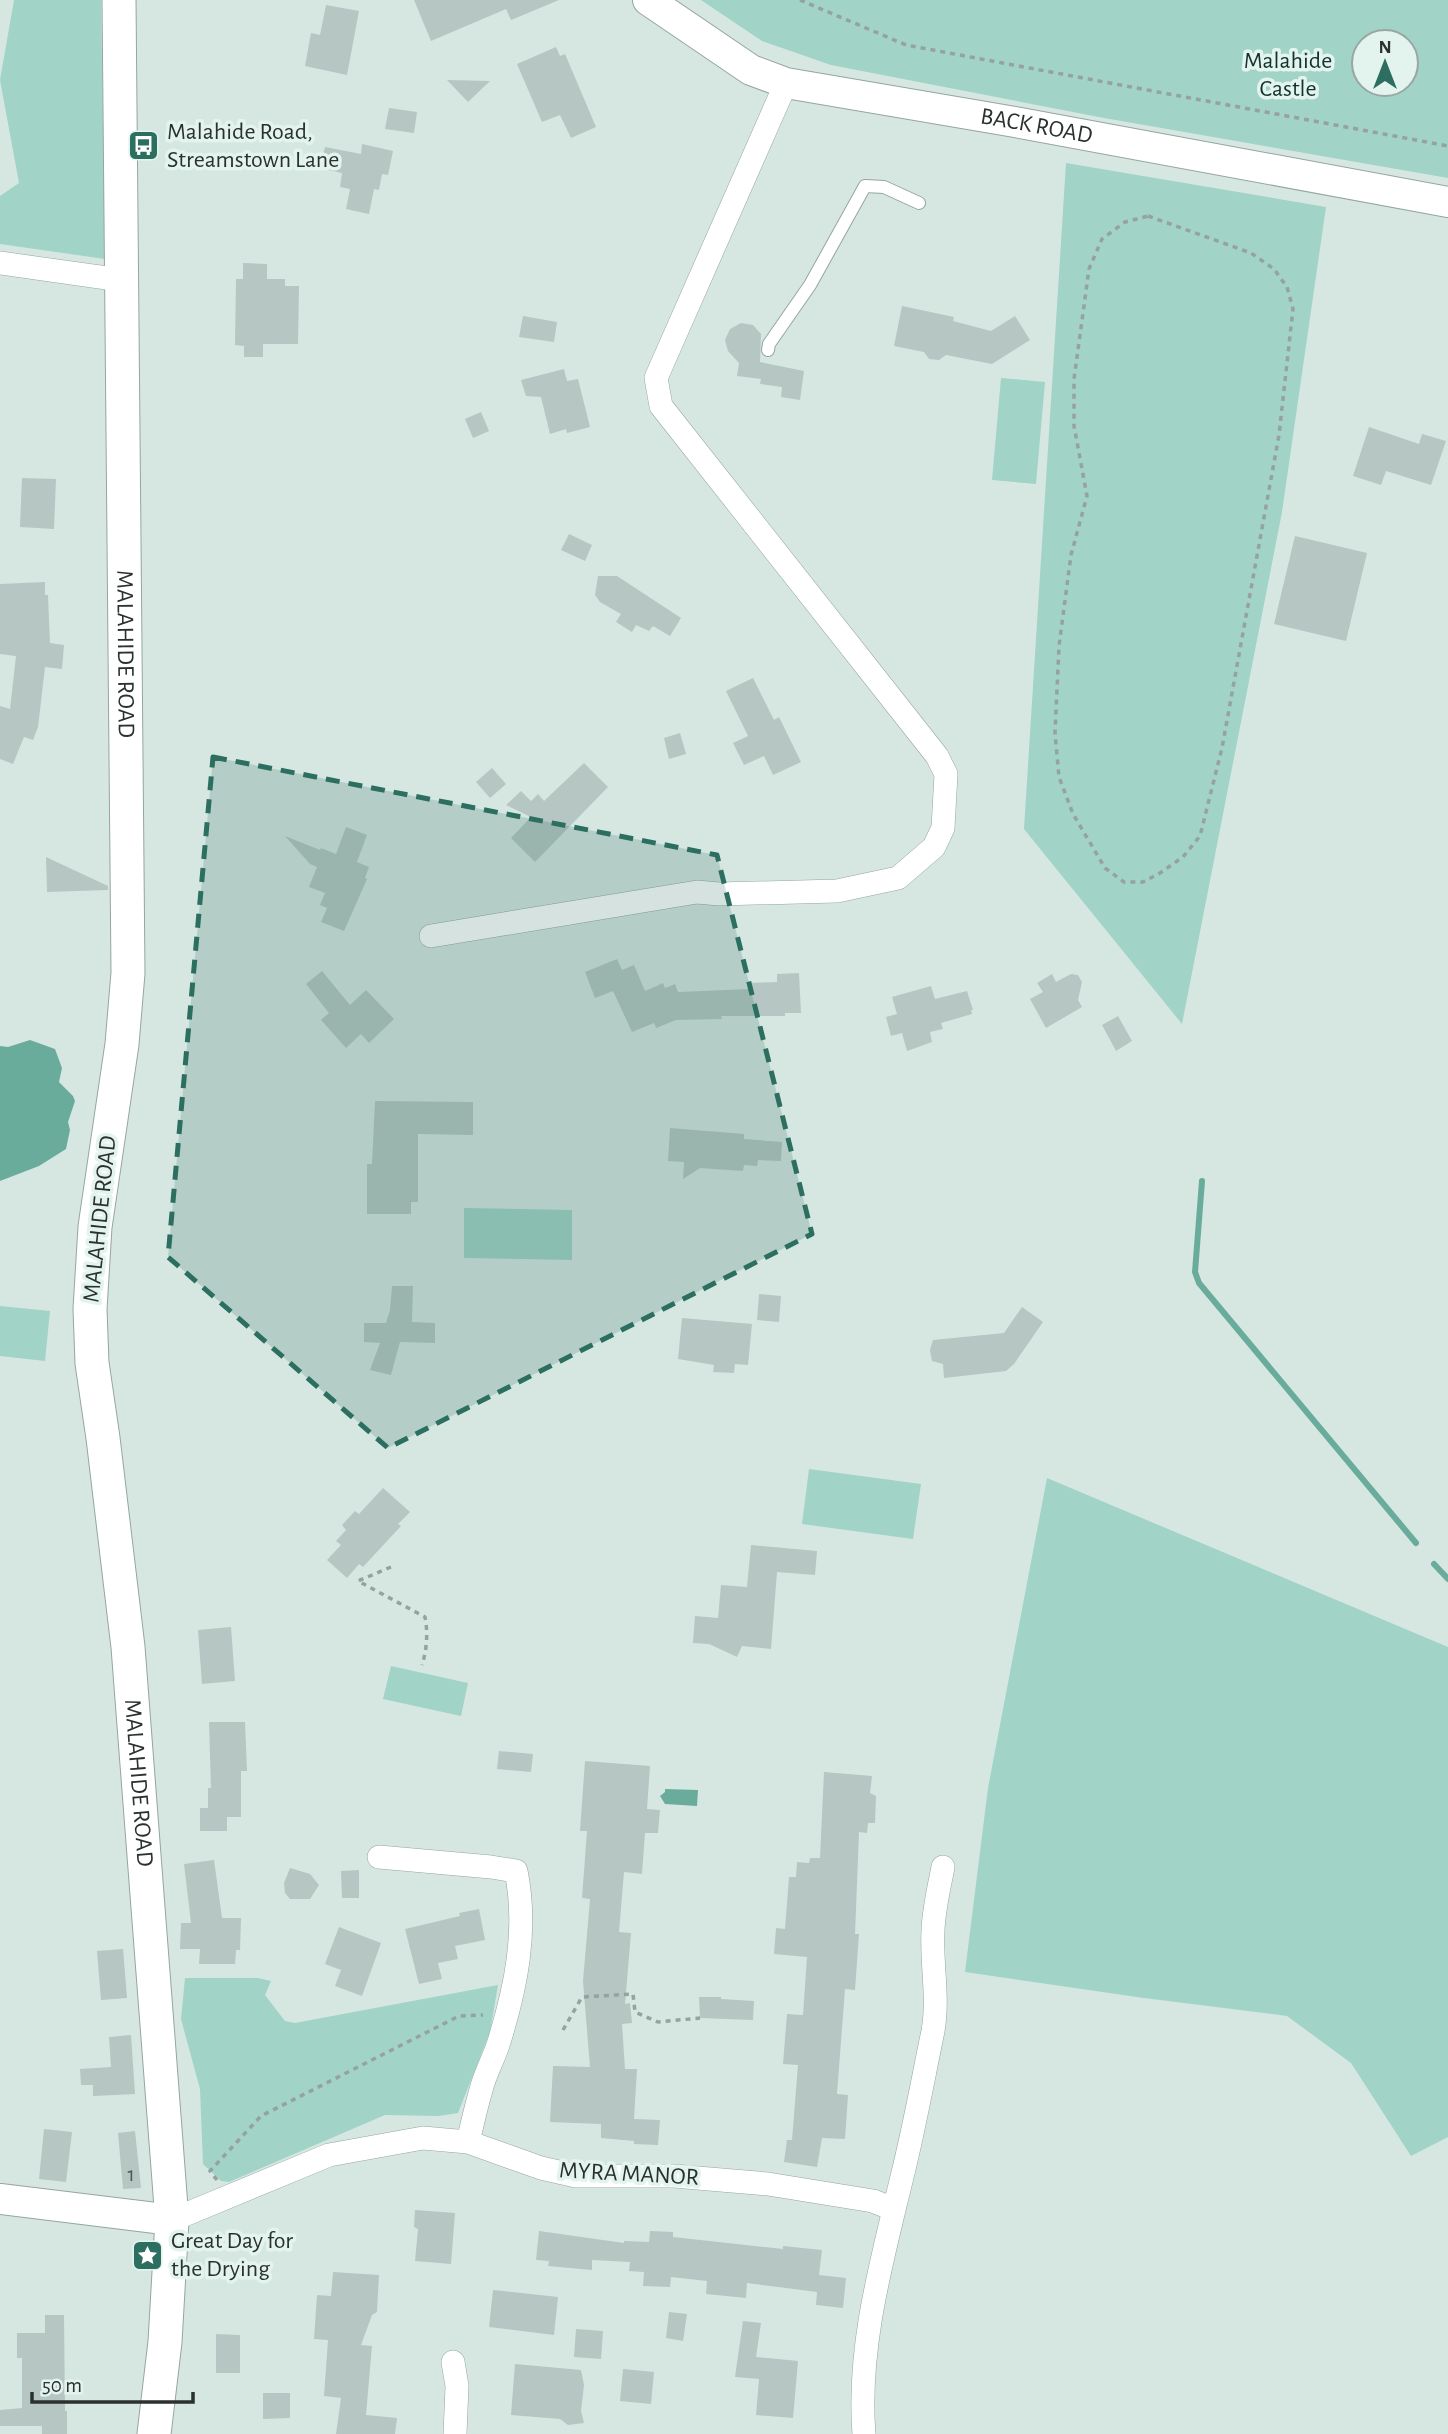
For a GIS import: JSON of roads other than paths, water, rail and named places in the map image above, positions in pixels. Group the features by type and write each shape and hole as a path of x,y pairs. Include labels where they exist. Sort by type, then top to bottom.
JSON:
{"main road":[{"name":"MALAHIDE ROAD","path":"119,0 128,973 122,1044 95,1227 90,1309 92,1363 128,1647 172,2220 165,2342 153,2434"}],"street":[{"name":"BACK ROAD","path":"648,0 751,70 786,83 1016,122 1448,202"},
{"path":"431,936 697,891 719,894 837,891 886,881 898,878 934,847 943,828 946,774 937,756 661,407 657,393 656,378 786,83"},
{"path":"0,264 121,280"},
{"path":"379,1857 516,1871 521,1895 522,1926 518,1966 506,2017 481,2088 468,2142"},
{"path":"864,2434 864,2379 868,2337 933,2026 933,1931 935,1902 943,1867"},
{"name":"MYRA MANOR","path":"172,2220 329,2155 422,2138 468,2142 541,2168 576,2176 674,2176 758,2183 873,2202 893,2209"},
{"path":"0,2199 172,2220"},
{"path":"453,2362 457,2386 455,2434"}],"lane":[{"path":"768,350 769,344 810,285 865,186 884,187 919,203"}],"waterway":[{"path":"1202,1181 1195,1272 1199,1283 1416,1543"},
{"path":"1434,1564 1448,1579"}],"place":[{"name":"Malahide Road, Streamstown Lane","path":"144,146"},
{"name":"Great Day for the Drying","path":"148,2255"}],"park label":[{"name":"Malahide Castle","path":"1288,75"}]}
